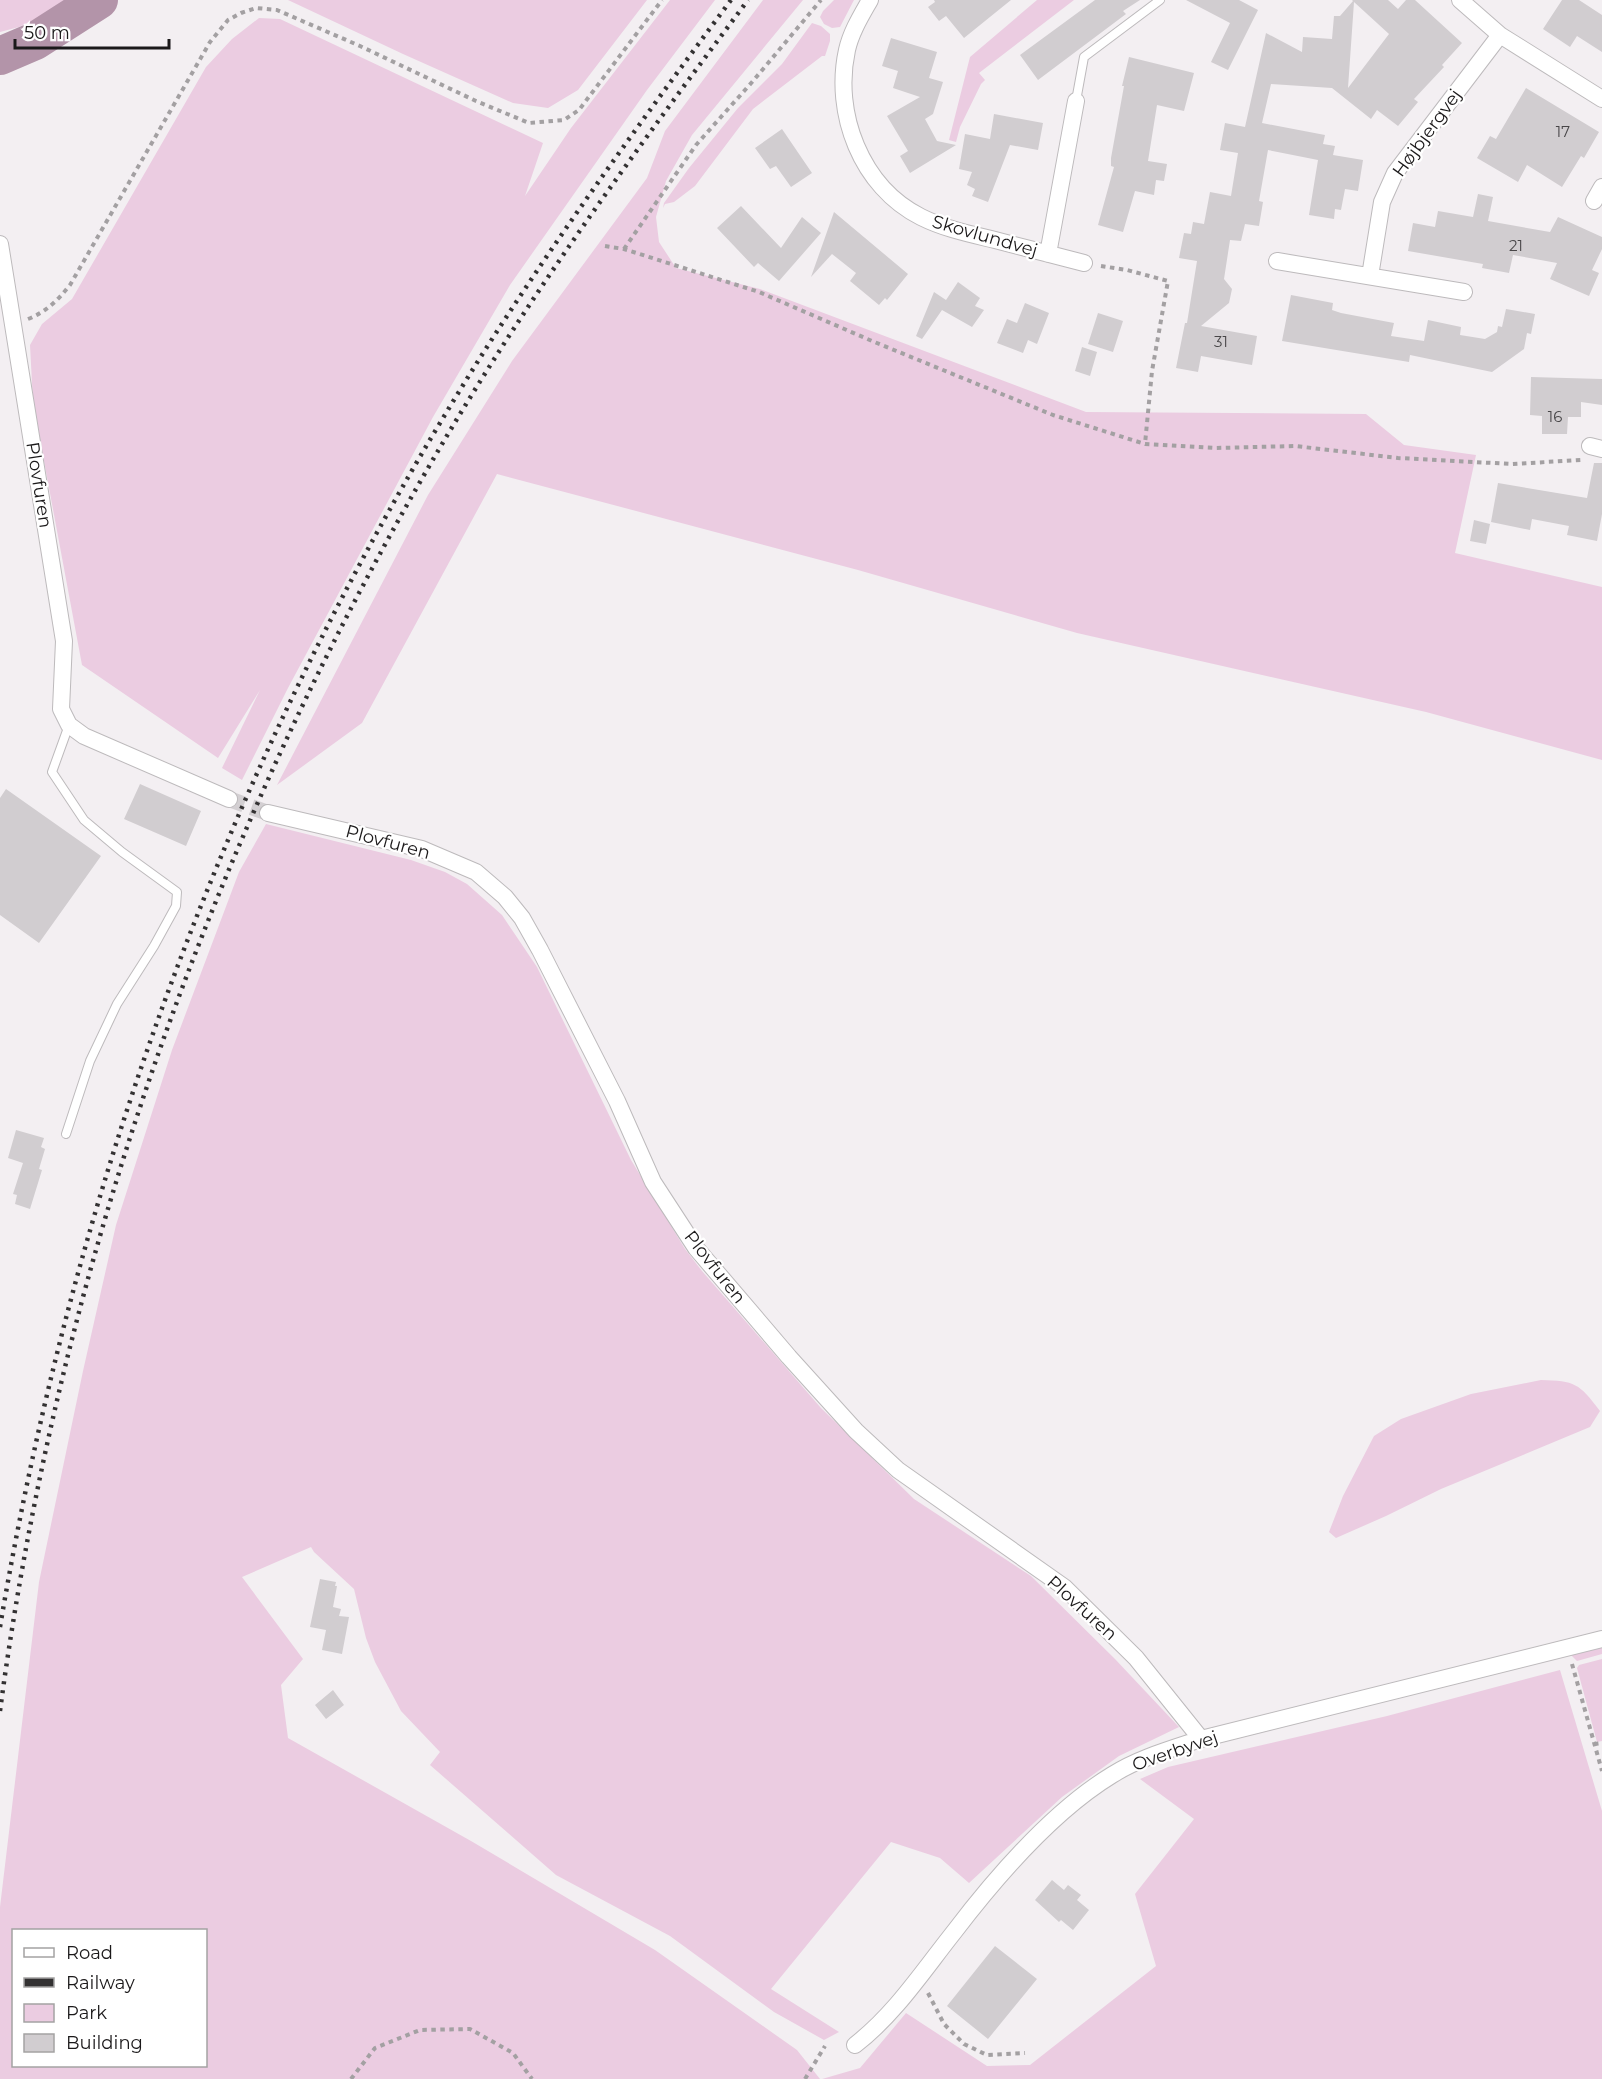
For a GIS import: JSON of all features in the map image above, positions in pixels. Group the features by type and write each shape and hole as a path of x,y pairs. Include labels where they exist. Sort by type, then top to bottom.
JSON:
{"street":[{"name":"Skovlundvej","path":"870,0 857,22 848,48 843,85 844,104 850,131 861,157 876,180 896,200 919,216 944,228 1084,263"},
{"path":"1460,0 1500,35 1602,99"},
{"name":"Højbjergvej","path":"1370,276 1382,202 1395,173 1500,35"},
{"name":"Skovlundvej","path":"1048,254 1076,101"},
{"name":"Plovfuren","path":"0,244 64,641 61,709 69,724"},
{"path":"1277,261 1464,292"},
{"path":"69,724 84,736 229,799"},
{"name":"Plovfuren","path":"268,813 422,849 476,872 505,897 522,918 540,950 617,1101 653,1182 696,1248 789,1358 856,1431 898,1470 1064,1587 1136,1658 1201,1739"},
{"name":"Overbyvej","path":"855,2045 898,2004 1002,1874 1081,1796 1113,1774 1141,1760 1201,1739 1602,1639"}],"lane":[{"name":"Skovlundvej","path":"1076,101 1084,57 1160,0"},
{"path":"66,1134 90,1061 117,1004 176,906 177,892 122,852 84,820 52,772 69,724"}],"path":[{"path":"14,326 38,315 55,303 70,285 210,42 228,20 241,13 256,8 277,10 529,123 549,123 564,120 579,110 662,0"},
{"path":"624,249 696,145 821,0"},
{"path":"605,246 624,249 759,292 1053,415 1145,444 1216,448 1295,446 1398,458 1512,464 1584,460 1596,447"},
{"path":"1105,266 1168,281 1152,371 1145,444"},
{"path":"1567,1649 1602,1771"},
{"path":"1594,1744 1602,1743"},
{"path":"920,1977 944,2024 964,2044 987,2055 1025,2054"},
{"path":"351,2079 375,2048 420,2030 470,2029 513,2053 532,2079"},
{"path":"805,2079 825,2046"}],"green space":[{"path":"0,0 75,0 19,27 0,32"},
{"path":"288,0 647,0 578,90 548,108 513,103"},
{"path":"670,0 715,0 647,90 510,285 433,417 288,688 242,780 222,768 260,690 218,758 82,665 33,402 30,345 42,324 72,299 206,67 232,39 259,18 280,19 543,143 525,196 571,128"},
{"path":"763,0 803,0 692,135 666,181 656,217 659,242 676,268 760,289 1086,412 1366,414 1404,445 1476,455 1455,553 1602,587 1602,760 1426,712 1077,633 858,570 497,474 362,723 277,785 428,495 512,361 647,178 665,131"},
{"path":"834,0 854,0 840,27 832,28 824,24 820,17"},
{"path":"1037,0 1074,0 979,73 985,80 960,127 956,142 949,140 970,57"},
{"path":"812,23 821,26 830,34 825,56 753,109 695,186 674,202 665,204 663,208 664,203 689,168 738,108 782,64"},
{"path":"266,824 411,860 445,872 467,884 502,915 537,967 631,1160 685,1249 702,1271 821,1408 914,1499 1031,1576 1115,1659 1179,1727 1119,1756 1062,1797 969,1883 940,1858 891,1842 771,1989 839,2032 824,2040 774,2012 670,1936 556,1875 430,1765 440,1752 401,1711 375,1662 366,1638 354,1589 311,1547 242,1577 303,1659 281,1685 288,1738 471,1841 655,1950 797,2050 820,2079 0,2079 0,1907 39,1582 116,1225 172,1050 239,872"},
{"path":"1541,1380 1569,1383 1587,1394 1600,1411 1590,1427 1441,1489 1336,1538 1329,1532 1343,1496 1374,1436 1401,1419 1471,1394"},
{"path":"1602,1646 1602,1654 1577,1661 1571,1655"},
{"path":"1602,1659 1602,1741 1597,1742 1577,1668 1579,1665"},
{"path":"1560,1670 1602,1811 1602,2079 822,2079 860,2068 906,2013 987,2066 1030,2065 1156,1966 1135,1894 1194,1819 1140,1779 1168,1767 1387,1716"}],"building":[{"path":"934,0 1011,0 964,38 946,16 939,21 928,7 935,2"},
{"path":"1095,0 1140,0 1123,11 1126,14 1038,80 1020,55"},
{"path":"1186,0 1239,0 1258,10 1228,70 1211,62 1230,23"},
{"path":"1388,0 1398,9 1406,0 1415,0 1462,43 1442,65 1444,67 1414,99 1418,102 1398,126 1377,110 1371,119 1332,88 1271,84 1262,123 1325,135 1323,144 1335,146 1333,155 1363,160 1358,191 1345,189 1341,210 1335,209 1334,219 1309,215 1318,160 1268,150 1259,201 1263,202 1259,226 1245,224 1241,241 1230,240 1224,279 1232,289 1229,303 1201,326 1257,336 1252,365 1201,356 1198,372 1176,368 1185,323 1187,323 1197,261 1179,258 1184,233 1191,234 1193,222 1204,224 1210,192 1231,196 1238,153 1220,150 1225,123 1245,127 1266,33 1302,52 1303,37 1332,39 1334,16 1340,16 1353,1","holes":["1354,2 1389,34 1348,88"]},
{"path":"1562,0 1579,0 1602,15 1602,52 1577,36 1570,47 1543,29"},
{"path":"891,38 937,52 929,78 943,82 933,114 925,119 937,141 956,145 910,173 900,156 908,151 887,116 920,97 893,88 898,71 882,66"},
{"path":"1129,57 1194,73 1184,111 1157,105 1148,161 1167,164 1164,181 1156,180 1154,195 1135,191 1123,232 1098,225 1114,167 1111,166 1111,158 1124,86 1122,86"},
{"path":"1526,88 1599,132 1584,158 1581,156 1562,187 1527,165 1518,182 1477,158 1490,136 1496,139"},
{"path":"994,114 1043,123 1038,150 1010,145 988,202 972,196 975,189 967,185 972,172 959,169 965,134 990,139"},
{"path":"782,129 812,173 791,187 776,166 770,169 755,148"},
{"path":"1478,194 1493,197 1488,221 1550,232 1558,217 1602,237 1602,249 1592,270 1599,273 1589,296 1550,279 1557,263 1513,255 1509,273 1482,268 1483,264 1408,251 1413,223 1435,227 1438,211 1473,217"},
{"path":"741,206 781,248 802,217 821,233 779,281 758,263 754,267 717,228"},
{"path":"834,212 908,274 887,300 885,298 879,305 850,281 856,273 832,254 811,277"},
{"path":"958,282 980,298 975,306 984,310 972,327 942,310 922,339 916,336 934,292 946,300"},
{"path":"1291,295 1333,303 1332,310 1341,313 1394,323 1391,336 1424,341 1428,320 1461,327 1460,335 1485,339 1497,332 1498,326 1502,327 1506,309 1535,314 1531,334 1527,333 1524,349 1492,372 1410,355 1409,362 1282,341"},
{"path":"1025,303 1049,313 1037,344 1028,340 1023,353 997,343 1007,319 1017,323"},
{"path":"1098,313 1123,321 1113,352 1088,344"},
{"path":"1082,347 1097,352 1090,376 1075,371"},
{"path":"1531,377 1602,379 1602,405 1581,402 1581,417 1568,417 1567,434 1542,434 1542,416 1530,415"},
{"path":"1594,463 1602,463 1602,514 1597,541 1567,535 1569,526 1532,519 1530,530 1491,522 1498,483 1587,498"},
{"path":"1474,520 1490,524 1486,544 1470,541"},
{"path":"140,784 201,811 186,846 124,819"},
{"path":"6,789 101,856 39,943 0,915 0,798"},
{"path":"16,1130 44,1138 41,1147 45,1149 39,1169 42,1170 30,1209 15,1204 17,1195 13,1194 23,1163 8,1158"},
{"path":"320,1579 336,1582 333,1607 341,1609 339,1616 349,1617 342,1654 322,1650 326,1630 310,1627"},
{"path":"333,1690 344,1705 326,1719 315,1705"},
{"path":"1052,1880 1064,1890 1068,1885 1081,1895 1077,1900 1089,1910 1073,1930 1061,1920 1059,1922 1035,1900"},
{"path":"995,1946 1037,1979 988,2039 947,2006"}],"waterway":[{"path":"0,56 35,41 99,0"}],"tunnel":[{"path":"229,799 268,813"}],"railway":[{"path":"0,1627 31,1468 68,1310 113,1155 164,1002 223,851 289,703 363,559 476,364 582,206 731,0"},
{"path":"0,1711 27,1542 63,1375 108,1210 161,1047 222,887 291,730 367,578 451,429 557,264 748,0"}]}
